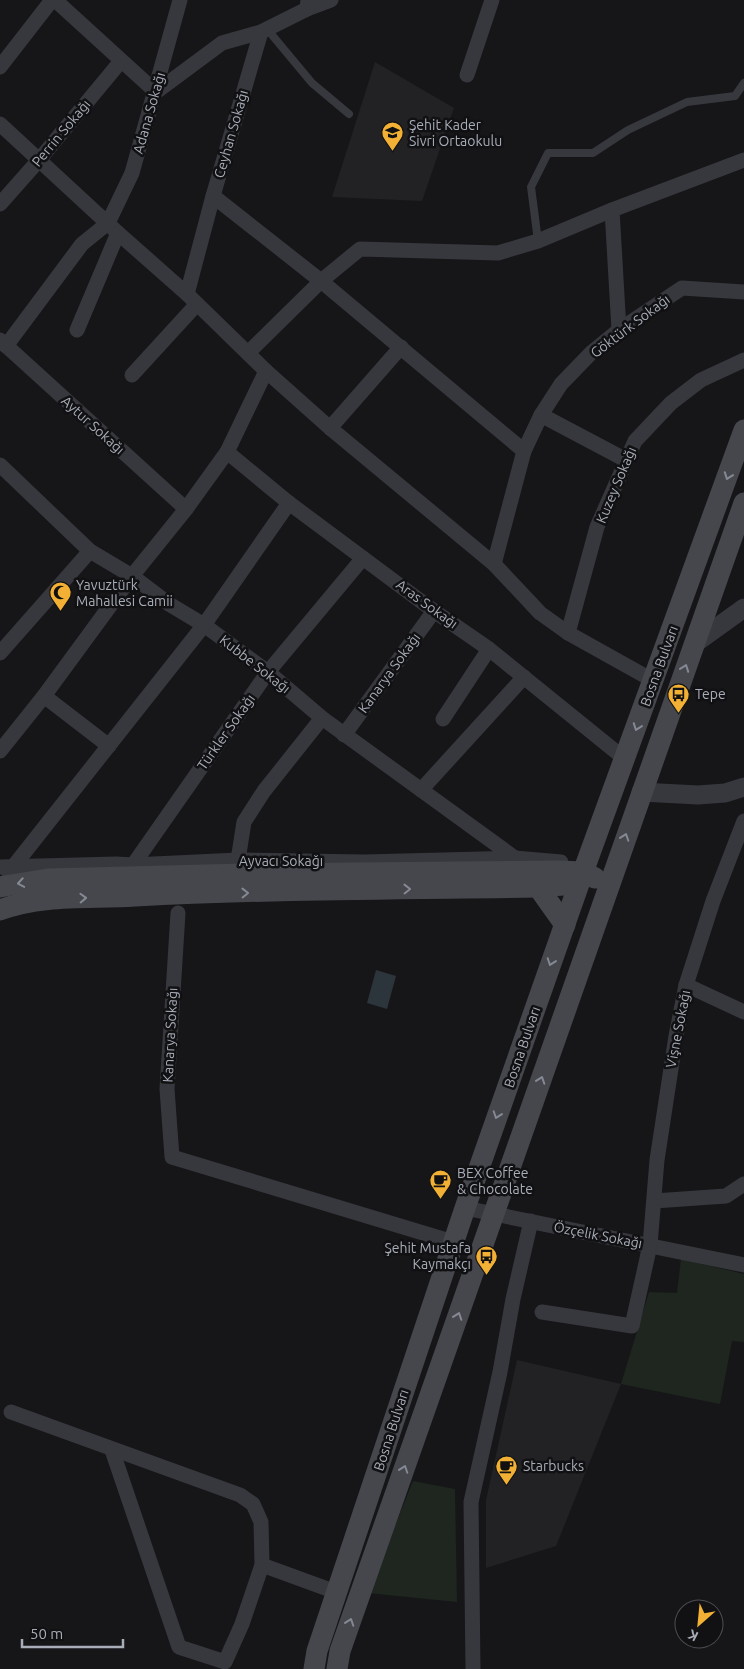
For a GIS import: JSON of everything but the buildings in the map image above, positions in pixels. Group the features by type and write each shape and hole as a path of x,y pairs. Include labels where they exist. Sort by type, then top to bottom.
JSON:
{"main road":[{"name":"Bosna Bulvarı","path":"314,1669 317,1651 336,1592 465,1208 583,873 744,430"},
{"name":"Bosna Bulvarı","path":"337,1669 340,1651 744,503"},
{"path":"0,887 48,879 560,866 610,883"},
{"path":"0,910 12,906 54,899 179,894 538,887 583,873"},
{"path":"538,887 565,925"}],"street":[{"path":"0,68 53,0 156,92 222,43 264,30 308,5 331,0"},
{"name":"Adana Sokağı","path":"78,330 132,173 180,0"},
{"path":"467,75 492,0"},
{"name":"Ceyhan Sokağı","path":"192,299 213,196 264,30"},
{"name":"Perrin Sokağı","path":"0,204 122,62"},
{"path":"0,124 192,299 266,371 330,428 494,564 540,613 568,633 654,681"},
{"path":"248,353 321,281 360,249 498,253 538,241 612,210 744,160"},
{"path":"213,196 321,281 524,451"},
{"path":"612,210 619,330"},
{"path":"3,343 82,244 113,228"},
{"name":"Göktürk Sokağı","path":"494,564 524,451 542,415 561,384 592,352 619,330 682,288 744,292"},
{"path":"132,375 192,299"},
{"name":"Aytur Sokağı","path":"3,343 186,510"},
{"path":"330,428 401,347"},
{"name":"Kuzey Sokağı","path":"568,633 597,527 635,441 671,403 702,380 744,360"},
{"path":"0,751 44,696 132,576 186,510 227,452 266,371"},
{"path":"542,415 626,460"},
{"name":"Aras Sokağı","path":"227,452 289,503 434,611 489,648 626,759"},
{"name":"Kubbe Sokağı","path":"0,465 90,551 132,576 169,604 204,625 268,672 322,718 515,858"},
{"path":"4,869 109,746 204,625 289,503"},
{"path":"0,653 90,551"},
{"name":"Türkler Sokağı","path":"133,865 268,672 363,558"},
{"path":"694,644 744,608"},
{"name":"Kanarya Sokağı","path":"344,734 434,611"},
{"path":"443,719 489,648"},
{"path":"421,790 524,677"},
{"path":"44,696 109,746"},
{"path":"238,860 244,822 270,783 322,718"},
{"path":"641,792 698,795 725,793 744,787"},
{"name":"Vişne Sokağı","path":"650,1245 657,1160 676,1036 686,985 713,901 744,822"},
{"name":"Ayvacı Sokağı","path":"4,869 238,860 364,862 515,858 560,866"},
{"name":"Kanarya Sokağı","path":"178,913 167,1090 172,1157 454,1242"},
{"path":"686,985 744,1012"},
{"path":"654,1201 726,1196 744,1184"},
{"name":"Özçelik Sokağı","path":"465,1208 650,1245 632,1326 542,1312"},
{"path":"473,1669 471,1502 531,1221"},
{"path":"650,1245 744,1265"},
{"path":"11,1412 240,1496 253,1504 261,1522 262,1565 242,1624 225,1662 180,1648 112,1450"},
{"path":"262,1565 336,1592"}],"lane":[{"path":"264,30 312,83 349,114"},
{"path":"538,241 531,187 548,153 594,153 628,130 688,102 735,96 744,83"}],"shaded area":[{"name":"Şehit Kader Sivri Ortaokulu","path":"375,62 454,108 422,201 332,197"},
{"path":"376,970 396,976 387,1009 367,1003"},
{"path":"681,1259 744,1274 744,1342 732,1341 720,1404 621,1384 649,1292 677,1293"},
{"path":"517,1360 621,1384 556,1546 486,1568 486,1500"},
{"path":"413,1481 455,1489 457,1602 368,1593"}],"place":[{"name":"Şehit Kader Sivri Ortaokulu","path":"393,152"},
{"name":"Yavuztürk Mahallesi Camii","path":"60,612"},
{"name":"Tepe","path":"679,713"},
{"name":"BEX Coffee & Chocolate","path":"441,1200"},
{"name":"Şehit Mustafa Kaymakçı","path":"487,1275"},
{"name":"Starbucks","path":"507,1485"}]}
